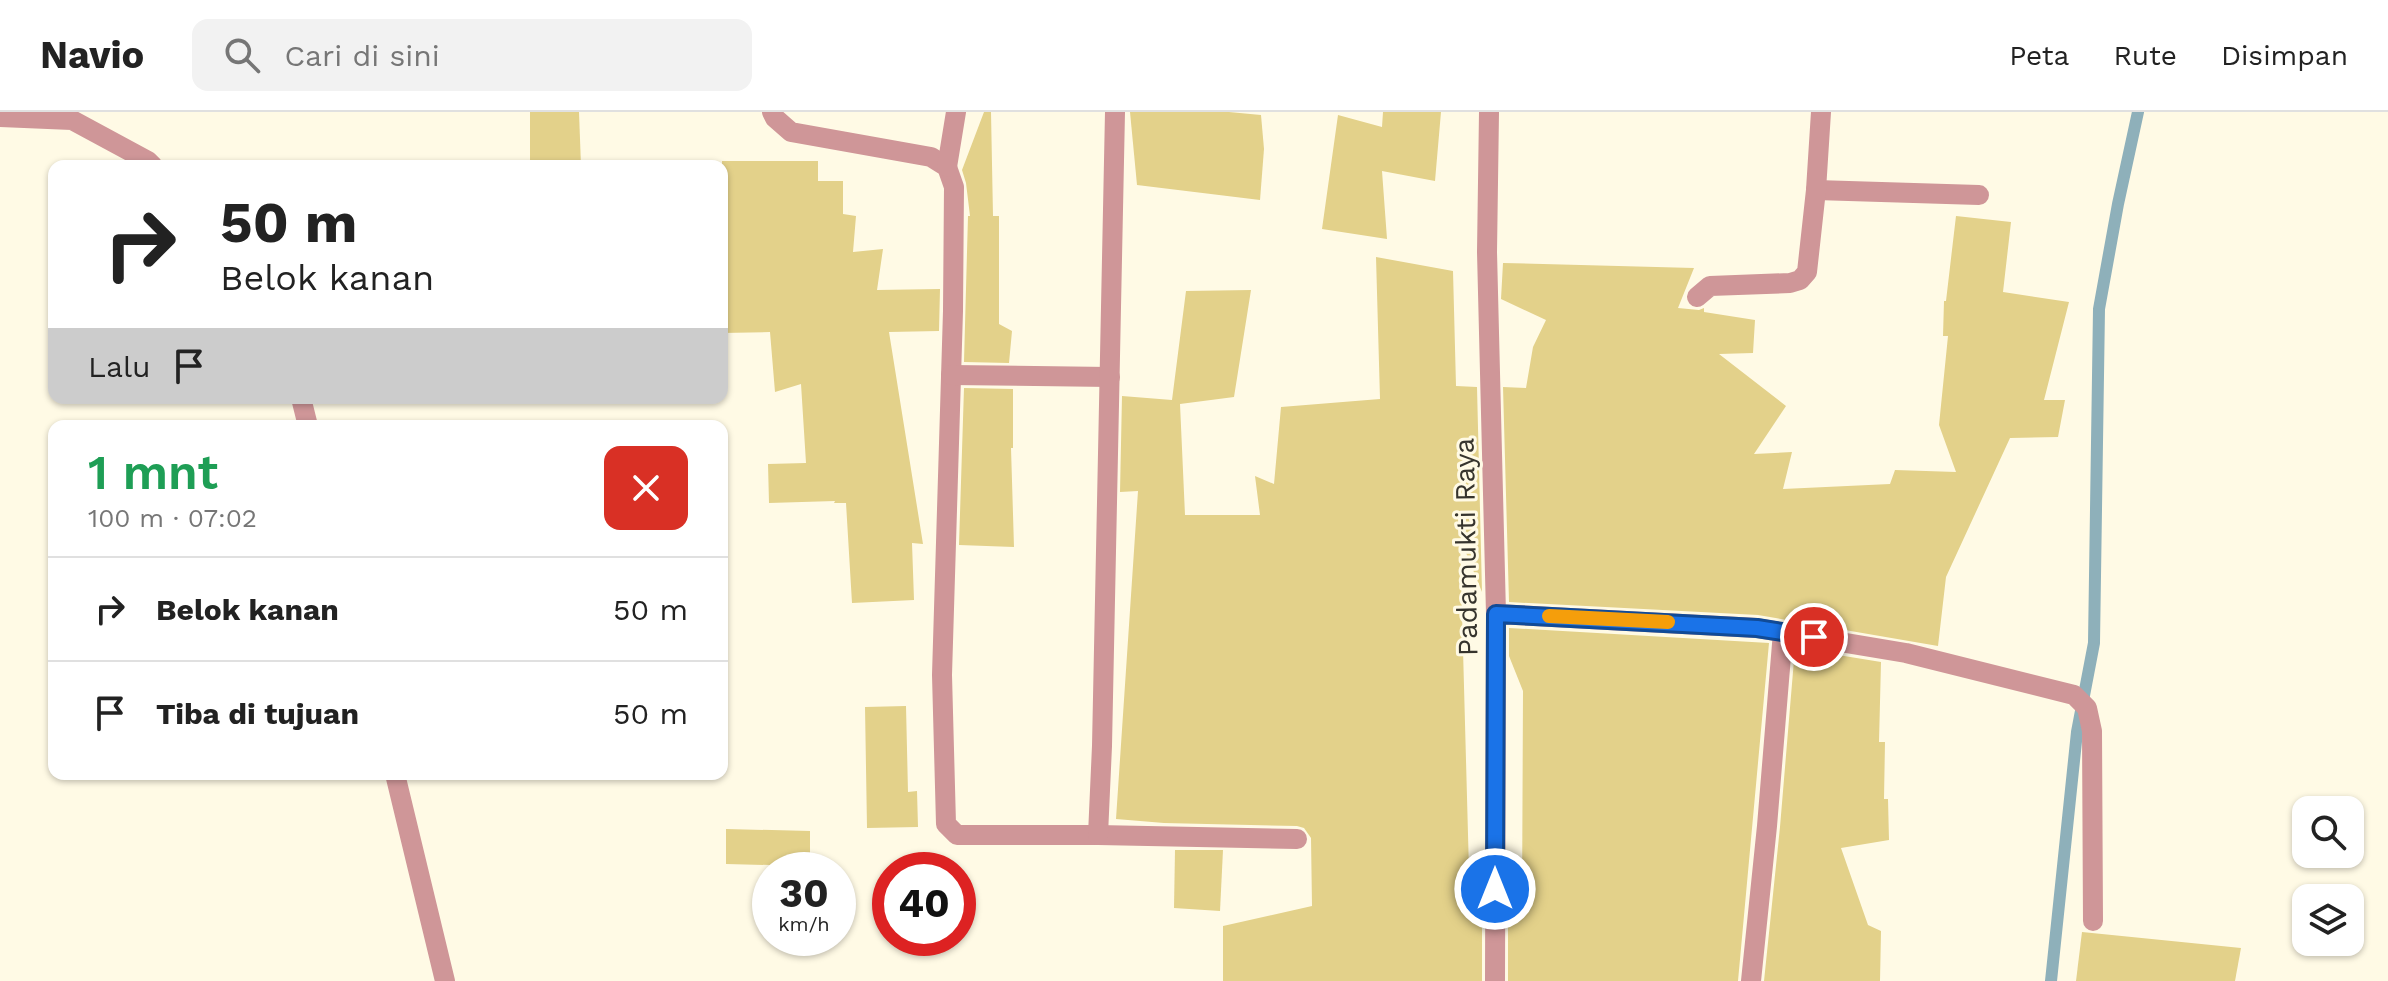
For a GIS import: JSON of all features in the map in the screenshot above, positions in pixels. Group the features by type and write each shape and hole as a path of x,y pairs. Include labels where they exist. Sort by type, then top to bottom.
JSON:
{"street":[{"path":"772,112 791,132 931,157 947,167"},
{"path":"956,112 947,167 954,187 942,675 946,824 957,835 1297,839"},
{"path":"1098,835 1115,112"},
{"name":"Padamukti Raya","path":"1489,112 1487,252 1496,614 1495,981"},
{"path":"1697,297 1710,286 1790,283 1800,280 1807,272 1821,112"},
{"path":"0,117 72,120 146,160"},
{"path":"1816,190 1979,195"},
{"path":"951,375 1110,377"},
{"path":"1496,614 1742,627 1783,632 1906,653 2074,695 2087,708 2092,731 2093,921"},
{"path":"1751,981 1783,632"},
{"path":"396,780 445,981"}],"building":[{"path":"530,112 579,112 581,160 530,160"},
{"path":"984,112 991,112 993,216 999,216 999,324 1012,331 1009,363 964,362 970,216 962,170"},
{"path":"1130,112 1261,115 1264,149 1260,200 1137,185"},
{"path":"1383,112 1441,112 1435,181 1382,171 1387,239 1322,229 1338,115 1382,127"},
{"path":"728,161 818,161 818,181 843,181 843,214 856,216 853,252 883,249 877,290 940,289 939,331 889,332 923,544 912,543 914,600 852,603 846,503 769,503 768,464 806,463 801,384 775,392 770,332 728,333"},
{"path":"1956,216 2011,222 2003,292 2069,302 2044,400 2065,400 2058,437 2010,438 1946,577 1938,646 1758,615 1509,602 1503,387 1526,388 1533,347 1546,320 1501,299 1503,263 1694,268 1678,308 1704,308 1704,312 1755,320 1753,353 1719,354 1786,406 1754,454 1792,452 1783,489 1890,484 1895,470 1956,472 1939,425 1948,336 1943,336 1944,301"},
{"path":"1376,257 1453,271 1456,386 1477,387 1482,592 1460,538 1470,908 1482,908 1482,981 1223,981 1223,926 1312,906 1311,838 1304,828 1297,826 1116,819 1138,491 1120,492 1122,396 1172,400 1186,291 1251,290 1234,397 1180,404 1185,515 1260,515 1255,476 1274,484 1281,407 1380,399"},
{"path":"964,388 1013,389 1014,547 959,545"},
{"path":"1509,628 1769,643 1738,981 1508,981 1508,908 1522,908 1523,691 1509,656"},
{"path":"1795,648 1881,662 1879,742 1885,742 1884,799 1888,799 1889,840 1841,848 1868,925 1881,931 1880,981 1764,981"},
{"path":"906,706 908,792 917,791 918,827 867,828 865,707"},
{"path":"726,829 810,831 810,852 752,852 752,865 726,864"},
{"path":"1175,850 1223,850 1220,911 1174,908"},
{"path":"2082,932 2241,948 2235,981 2076,981"}],"waterway":[{"path":"2051,981 2077,732 2094,643 2099,309 2138,112"}],"slow traffic":[{"path":"1549,616 1668,622"}],"route":[{"path":"1495,889 1496,614 1757,628 1814,637"}]}
